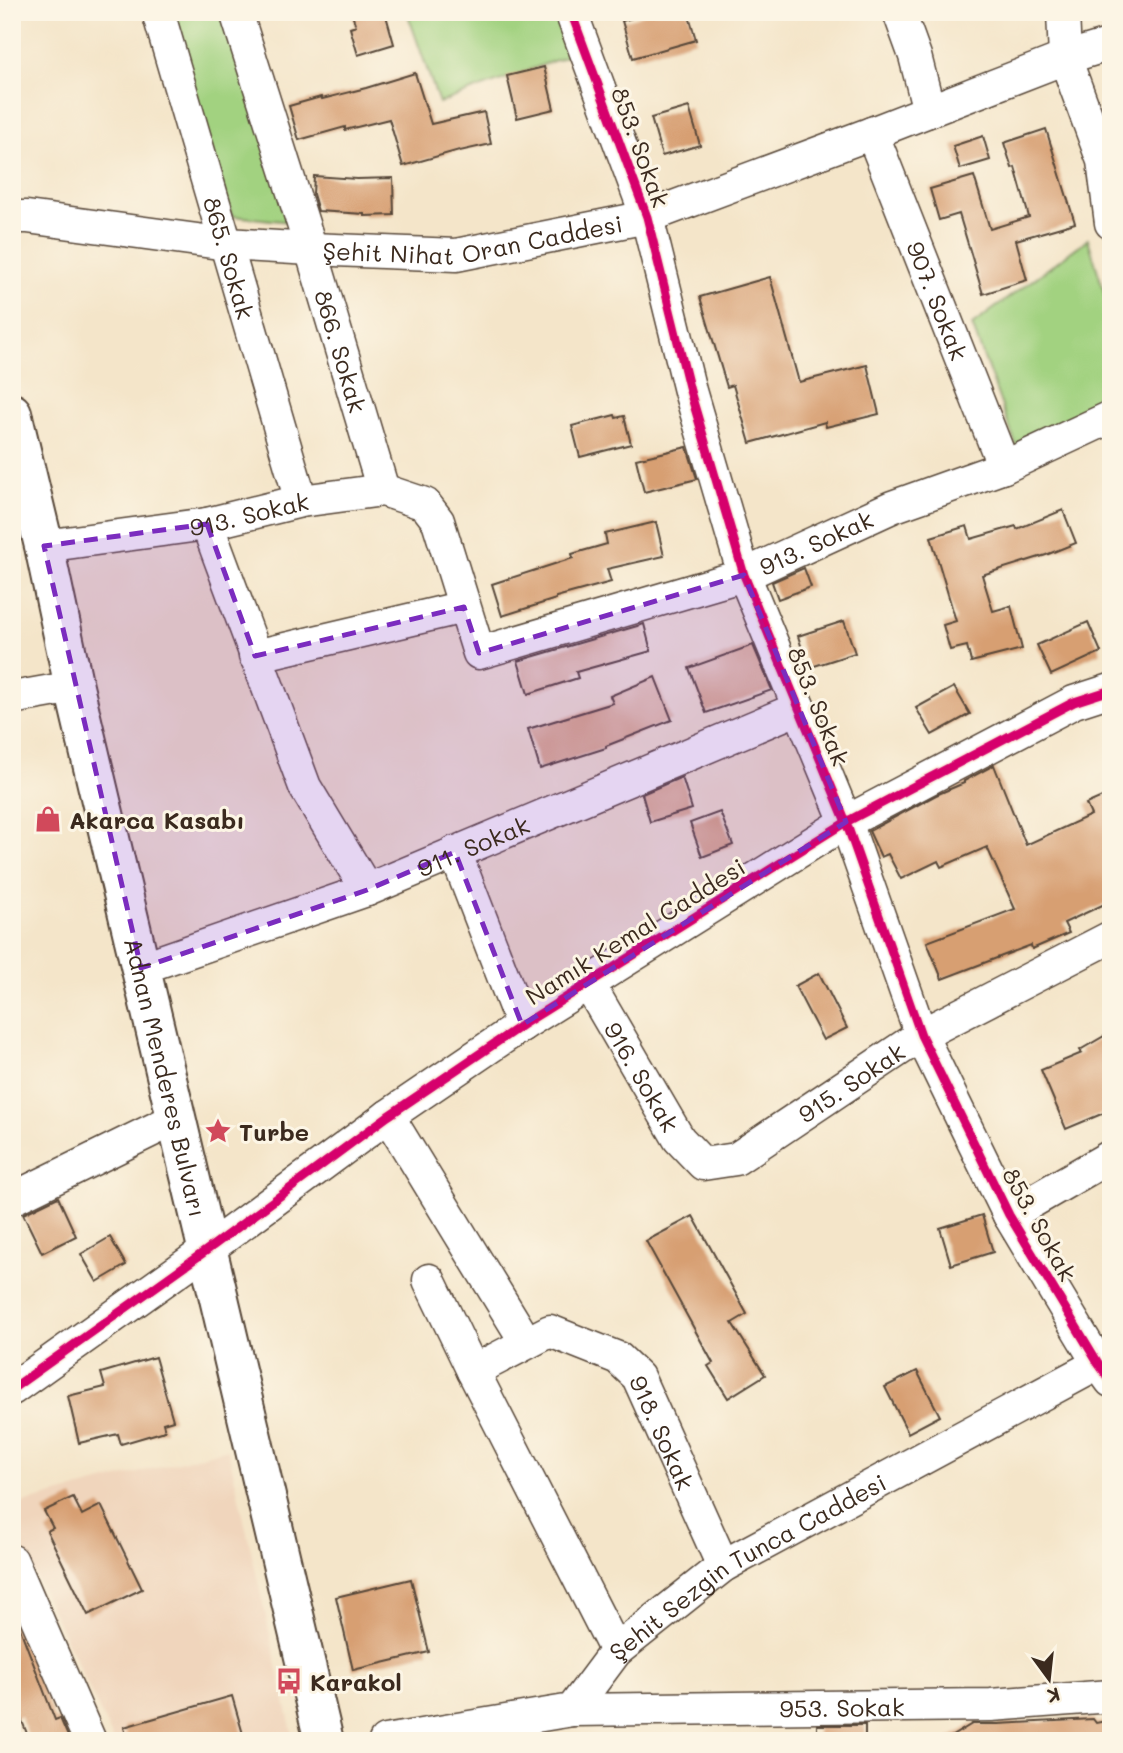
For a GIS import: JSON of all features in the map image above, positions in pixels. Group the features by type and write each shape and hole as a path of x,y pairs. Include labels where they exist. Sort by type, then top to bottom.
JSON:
{"main road":[{"name":"Adnan Menderes Bulvarı","path":"12,413 175,1119 324,1741"}],"street":[{"name":"865. Sokak","path":"158,12 301,501"},
{"name":"866. Sokak","path":"236,12 383,490"},
{"name":"853. Sokak","path":"571,12 647,217 690,391 744,575 846,822 921,1035 1009,1215 1106,1367"},
{"path":"899,12 915,56 929,111"},
{"path":"1063,12 1065,58 1102,161 1111,223"},
{"name":"Şehit Nihat Oran Caddesi","path":"12,217 227,244 456,255 647,217 1065,58 1111,44"},
{"name":"907. Sokak","path":"872,133 1004,467"},
{"name":"913. Sokak","path":"44,546 207,524 301,501 383,490 425,504 438,522 480,653 744,575 892,507 1004,467 1111,417"},
{"path":"207,524 305,787 367,890"},
{"path":"255,656 464,607"},
{"path":"12,698 74,687"},
{"name":"Namık Kemal Caddesi","path":"12,1389 388,1116 522,1025 846,822 1074,702 1111,690"},
{"name":"911. Sokak","path":"141,968 367,890 799,708"},
{"path":"455,852 522,1025"},
{"name":"915. Sokak","path":"703,1164 736,1159 921,1035 1111,937"},
{"name":"916. Sokak","path":"588,984 679,1139 703,1164"},
{"path":"388,1116 526,1342"},
{"path":"12,1199 175,1119"},
{"path":"1009,1215 1111,1156"},
{"path":"429,1280 616,1651"},
{"name":"918. Sokak","path":"473,1371 550,1331 618,1359 638,1377 723,1566"},
{"name":"Şehit Sezgin Tunca Caddesi","path":"572,1710 616,1651 723,1566 1106,1367"},
{"path":"12,1561 20,1598 90,1741"},
{"name":"953. Sokak","path":"572,1710 990,1705 1111,1696"},
{"path":"385,1741 572,1710"}],"highlighted area":[{"path":"207,524 255,656 464,607 479,653 744,575 846,822 522,1025 455,852 367,890 141,968 44,546"}],"shaded area":[{"path":"228,1449 294,1741 114,1741 12,1526 12,1506"}],"green space":[{"path":"165,12 227,12 292,222 232,216"},
{"path":"407,12 556,12 570,55 439,103"},
{"path":"1088,239 1111,315 1111,402 1018,450 972,325"}],"building":[{"path":"351,12 385,12 394,44 358,55 350,28 356,26"},
{"path":"652,12 688,12 696,40 633,58 622,21"},
{"path":"544,67 554,109 517,118 507,76"},
{"path":"415,73 431,124 484,112 491,144 403,166 389,119 345,130 345,127 299,140 289,106"},
{"path":"689,107 700,145 662,156 651,118"},
{"path":"1046,129 1075,223 1016,240 1027,280 983,294 959,214 939,220 930,189 974,176 990,229 1029,217 1015,167 1012,168 1004,143"},
{"path":"983,136 990,160 960,169 953,146"},
{"path":"314,176 393,178 394,215 364,216 318,211 313,194"},
{"path":"770,277 799,382 867,365 879,414 826,427 825,422 750,443 733,385 727,387 700,297"},
{"path":"615,415 616,418 624,416 631,444 580,457 572,426"},
{"path":"687,447 697,479 644,492 636,459"},
{"path":"1063,510 1076,543 982,575 993,611 1011,606 1022,649 971,662 967,646 950,650 943,625 956,621 931,537 967,526 971,539 1016,526 1017,529"},
{"path":"656,522 664,556 607,569 611,582 502,616 492,584 607,544 605,534"},
{"path":"804,568 811,587 778,599 772,582"},
{"path":"844,621 855,653 808,668 798,636"},
{"path":"1088,622 1101,652 1051,675 1037,645"},
{"path":"644,624 651,651 576,672 578,678 528,694 518,661"},
{"path":"753,645 772,690 706,713 689,668"},
{"path":"655,677 672,720 606,748 540,769 528,729 613,703 610,696"},
{"path":"954,687 970,714 932,735 916,708"},
{"path":"994,765 1026,845 1091,815 1086,804 1111,793 1111,901 1064,923 1069,933 1032,949 1031,945 942,979 927,942 1015,909 987,847 941,867 938,861 901,879 888,854 881,857 869,831"},
{"path":"682,777 692,809 650,822 642,794"},
{"path":"720,812 733,845 702,857 690,823"},
{"path":"819,973 847,1028 823,1040 795,986"},
{"path":"1111,1032 1111,1110 1066,1129 1041,1070 1082,1053 1080,1050"},
{"path":"58,1197 76,1236 42,1253 23,1214"},
{"path":"982,1215 993,1252 951,1265 940,1228"},
{"path":"693,1216 747,1314 732,1323 765,1375 728,1398 708,1366 713,1363 646,1241"},
{"path":"110,1237 126,1265 97,1282 81,1254"},
{"path":"155,1357 173,1420 163,1423 165,1431 121,1444 118,1434 79,1443 68,1396 105,1387 101,1373"},
{"path":"917,1371 940,1416 908,1433 885,1387"},
{"path":"73,1497 82,1515 101,1505 142,1589 88,1615 47,1531 53,1528 44,1511"},
{"path":"411,1579 429,1652 353,1670 336,1597"},
{"path":"12,1612 55,1720 60,1718 70,1741 30,1741 20,1716 12,1719"},
{"path":"232,1696 245,1741 127,1741 124,1727"},
{"path":"1093,1719 1096,1723 1111,1720 1111,1741 944,1741 972,1724"},
{"path":"817,1725 865,1725 865,1741 817,1741"}],"cycle path":[{"path":"571,12 647,217 690,391 744,575 846,822 921,1035 1009,1215 1111,1381"},
{"path":"12,1389 388,1116 522,1025 846,822 1074,702 1111,690"}],"place":[{"name":"Akarca Kasabı","path":"48,819"},
{"name":"Turbe","path":"218,1131"},
{"name":"Karakol","path":"289,1681"}]}
